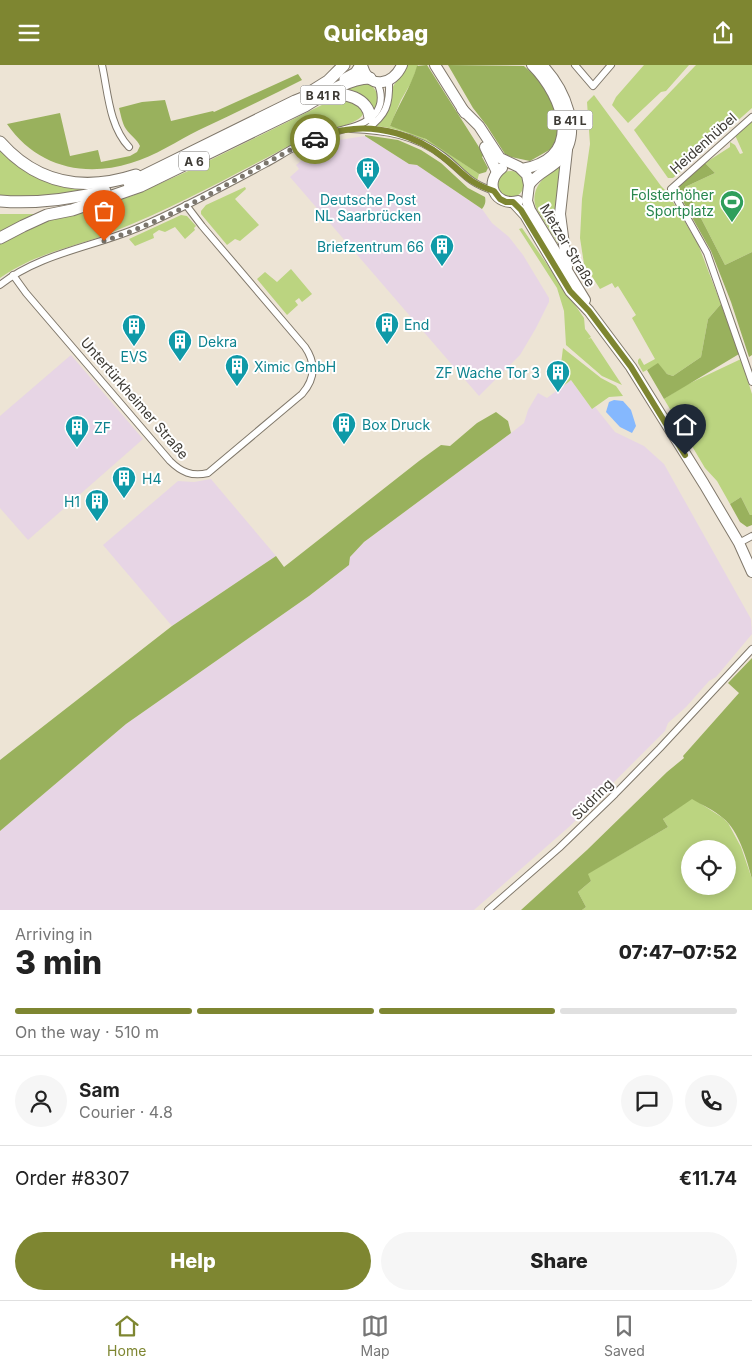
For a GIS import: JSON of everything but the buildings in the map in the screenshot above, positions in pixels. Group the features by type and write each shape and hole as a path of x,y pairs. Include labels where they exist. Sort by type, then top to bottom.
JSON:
{"highway":[{"name":"A 6","path":"0,201 36,202 82,197 106,191 139,179 300,103 328,81 344,65"},
{"name":"B 41 R","path":"278,119 300,103 350,76 360,69 362,65"},
{"name":"B 41 R","path":"300,103 357,79 374,80"},
{"path":"300,103 333,95 348,96 366,105 370,111 369,124"},
{"name":"A 6","path":"0,238 47,215 72,210 141,186 278,119"},
{"name":"A 6","path":"0,142 28,167 53,179 67,182 99,184 159,168"},
{"name":"A 6","path":"0,208 38,208 92,202"}],"main road":[{"path":"362,65 364,70 374,80 389,81 395,78 401,66"},
{"name":"Metzer Straße","path":"435,65 494,163 497,172"},
{"name":"B 41 L","path":"518,167 538,165 550,158 558,147 563,131 558,103 547,82 532,65"},
{"name":"B 41 L","path":"528,188 534,178 558,161 567,146 570,127 567,106 558,85 542,65"},
{"name":"Metzer Straße","path":"462,109 478,126 500,158 518,167 527,175 527,201 530,210 589,311"},
{"path":"567,146 560,214 569,274"},
{"path":"494,191 492,181 497,172 506,166 518,167"},
{"name":"Metzer Straße","path":"494,191 500,199 506,202 513,202 522,199 528,188"},
{"name":"Metzer Straße","path":"513,202 525,215 570,291 589,311 631,367 739,543 752,571"}],"street":[{"path":"102,65 116,128 121,138 129,147"},
{"path":"575,65 593,86 611,65"},
{"path":"369,124 379,107 381,99 381,91 374,80"},
{"path":"0,285 13,275 53,256 123,235 186,205 294,148 327,135 369,124 385,112 389,102 389,81"},
{"name":"Heidenhübel","path":"752,117 671,189 707,253 752,381"},
{"path":"347,129 360,124 369,124 424,144 445,158 468,180 494,191"},
{"name":"Untertürkheimer Straße","path":"13,275 26,293 170,461 189,474 208,473 302,394 312,379 313,363 305,347 186,205"},
{"path":"739,543 752,536"},
{"name":"Südring","path":"706,698 752,642"},
{"name":"Südring","path":"488,910 588,820 660,748 752,649"},
{"name":"Südring","path":"742,659 752,653"}],"shaded area":[{"path":"365,136 409,164 417,165 482,209 492,223 509,237 523,255 549,298 549,302 536,328 520,355 479,396 290,177 299,169 296,165 318,147 339,140"},
{"path":"71,355 143,439 28,540 0,508 0,416"},
{"path":"571,380 592,409 595,407 615,432 644,446 664,464 751,619 752,634 716,677 709,681 686,707 668,723 665,731 570,826 474,910 0,910 0,831 126,724 309,596 349,565 350,557 364,542 524,423 528,410 538,393 547,398"},
{"path":"211,479 276,556 172,626 103,545 178,481 194,482"}],"green space":[{"path":"406,65 418,65 390,126 416,134 433,143 479,174 477,181 451,158 416,136 376,126 389,108 393,87 403,74"},
{"path":"427,65 484,155 482,157 488,168 486,172 479,174 426,139 390,126 417,66"},
{"path":"448,65 524,66 547,90 558,116 558,136 551,149 530,161 505,154 473,108"},
{"path":"644,65 689,65 666,91 661,92 628,123 612,105 616,97"},
{"path":"696,65 752,65 752,108 673,178 668,178 634,130"},
{"path":"298,74 302,80 149,156 113,167 78,168 46,159 32,150 7,124 60,113 70,156 98,150 101,162 130,156 137,152 140,146 125,127 119,108 142,102 165,100 171,121 214,112"},
{"path":"365,82 373,87 377,94 378,98 374,111 338,91"},
{"path":"594,95 667,192 698,244 721,304 708,319 701,357 673,376 667,374 658,364 643,372 638,360 640,358 644,365 655,359 632,318 636,315 618,286 615,288 612,283 600,289 584,264 580,238 582,199 590,144 587,102"},
{"path":"334,99 357,103 364,112 361,117 350,124 313,134 311,131 294,140 295,143 158,213 100,237 43,256 14,269 0,278 0,244 49,220 132,196 186,172"},
{"path":"752,121 752,252 725,265 685,187 715,173 705,163 730,147 730,142 735,145 740,154 743,153 735,135"},
{"path":"365,135 398,140 421,150 441,163 468,188 485,197 483,208 417,165 409,164"},
{"path":"0,147 64,185 86,189 43,195 0,196"},
{"path":"562,163 562,250 536,208 534,200 537,187"},
{"path":"705,163 715,173 685,187 725,265 752,252 752,355 749,357 731,302 711,251 676,189"},
{"path":"511,171 520,175 524,184 520,193 511,197 502,193 498,184 502,175"},
{"path":"245,187 246,189 235,199 259,225 240,241 235,239 227,245 201,214 201,211 206,205"},
{"path":"0,214 39,214 0,232"},
{"path":"181,215 187,216 196,226 195,230 185,239 175,227 165,232 159,230 153,234 154,238 135,246 129,239"},
{"path":"522,228 584,318 585,329 591,337 588,339 591,338 622,385 602,376 566,345 564,311 557,288 519,229"},
{"path":"291,269 312,294 302,302 299,298 295,301 298,305 287,315 257,279 265,272 277,282"},
{"path":"721,304 739,354 664,399 647,370 658,363 667,374 673,376 701,357 708,319"},
{"path":"563,348 601,378 616,386 623,396 609,397 592,409 571,380 558,390 554,386 561,364"},
{"path":"741,359 752,394 752,515 750,515 741,497 730,504 717,481 705,468 664,399 686,385"},
{"path":"496,412 508,421 511,433 364,542 350,557 349,565 309,596 126,724 0,831 0,760 172,626 276,556 284,567 419,461 441,445 450,446 477,423"},
{"path":"741,497 750,515 752,515 752,525 747,527 740,522 730,504"},
{"path":"752,658 752,879 742,846 734,830 723,818 692,799 663,819 668,827 588,874 591,881 578,892 586,907 582,910 521,910 684,758 683,756 739,693 728,683"},
{"path":"692,798 723,818 728,823 741,847 752,879 752,910 582,910 586,907 578,892 591,881 587,874 668,827 663,819"}],"water":[{"path":"614,400 623,401 631,410 636,426 632,433 620,427 606,412 609,402"}],"way so far":[{"path":"104,241 142,227 169,214 294,148 315,139"}],"place":[{"name":"Deutsche Post NL Saarbrücken","path":"368,190"},
{"name":"Folsterhöher Sportplatz","path":"732,223"},
{"name":"Briefzentrum 66","path":"442,267"},
{"name":"End","path":"387,345"},
{"name":"EVS","path":"134,347"},
{"name":"Dekra","path":"180,362"},
{"name":"Ximic GmbH","path":"237,387"},
{"name":"ZF Wache Tor 3","path":"558,393"},
{"name":"Box Druck","path":"344,445"},
{"name":"ZF","path":"77,448"},
{"name":"H4","path":"124,499"},
{"name":"H1","path":"97,522"}],"route":[{"path":"315,139 347,129 367,129 400,134 430,147 445,158 468,180 494,191 503,201 513,202 525,215 570,291 589,311 631,367 685,455"}]}
